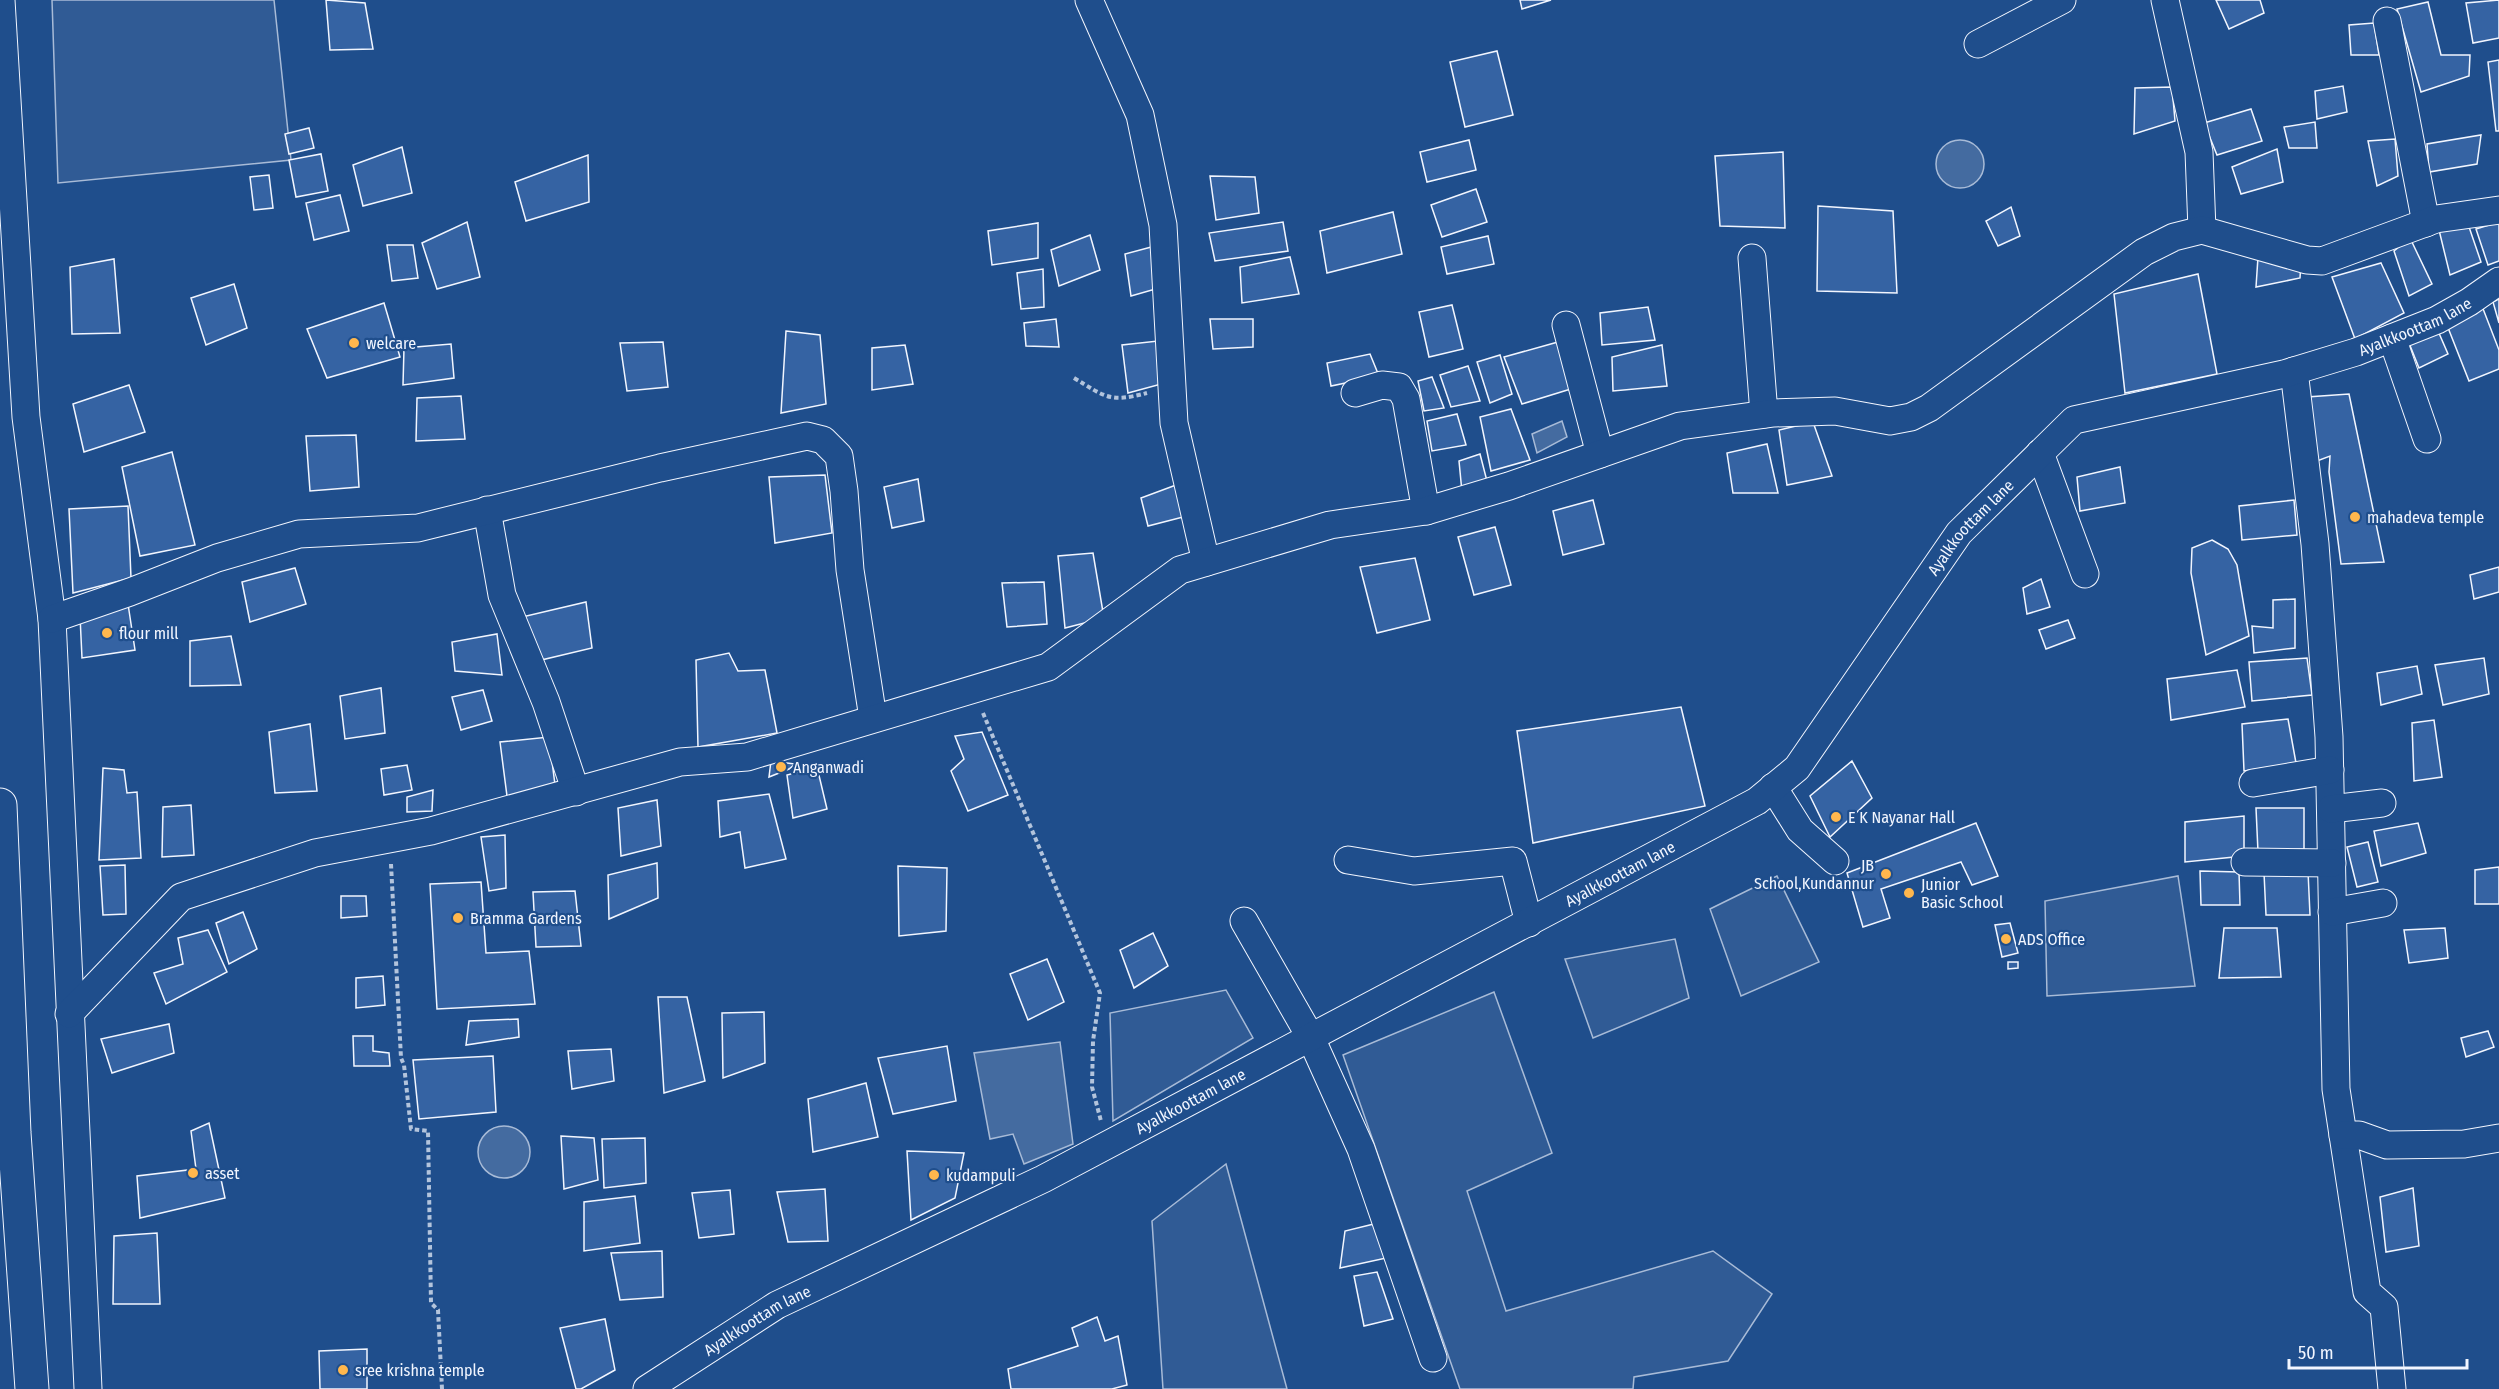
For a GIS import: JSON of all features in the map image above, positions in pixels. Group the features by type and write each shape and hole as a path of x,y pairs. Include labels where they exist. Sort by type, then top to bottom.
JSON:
{"highway":[{"path":"0,805 14,1132 32,1389"}],"street":[{"path":"2,0 26,417 52,619 88,1389"},
{"path":"1089,0 1140,115 1163,225 1174,423 1206,562"},
{"path":"1978,44 2062,0"},
{"path":"2165,0 2199,152 2202,230"},
{"path":"2387,21 2426,223"},
{"path":"69,1014 181,897 315,853 431,831 680,762 747,757 1048,667 1180,570 1330,525 1426,511 1509,486 1680,426 1764,414 1835,411 1890,422 1911,417 1929,408 2144,252 2174,237 2202,230 2307,260 2322,261 2426,223 2464,213 2499,210"},
{"path":"1752,258 1764,414"},
{"name":"Ayalkkoottam lane","path":"647,1389 777,1305 1043,1179 1756,801 1797,768 1959,533 2074,420 2294,371 2356,352 2438,320 2499,281"},
{"path":"1566,325 1600,454"},
{"path":"2392,338 2427,440"},
{"path":"2294,371 2315,544 2330,770 2336,1089 2367,1292 2384,1307 2392,1389"},
{"path":"1355,393 1382,386 1399,387 1406,399 1426,511"},
{"path":"52,619 217,558 299,534 418,528 660,468 807,436 823,440 839,456 850,570 873,718"},
{"path":"2040,453 2085,574"},
{"path":"487,510 502,595 546,702 576,792"},
{"path":"2253,783 2330,770"},
{"path":"1773,787 1800,830 1835,861"},
{"path":"2331,809 2382,803"},
{"path":"1347,860 1414,872 1513,861 1529,923"},
{"path":"2245,862 2331,863"},
{"path":"2332,912 2384,903"},
{"path":"1244,921 1311,1038 1361,1149 1433,1358"},
{"path":"2343,1135 2359,1135 2387,1145 2464,1144 2499,1138"}],"path":[{"path":"1074,378 1106,397 1119,399 1172,388"},
{"path":"974,690 1100,993 1093,1041 1092,1087 1107,1144"},
{"path":"389,839 401,1058 404,1065 411,1129 428,1131 431,1303 438,1310 442,1389"}],"shaded area":[{"path":"52,0 274,0 291,160 58,183"},
{"path":"1955,140 1965,140 1980,150 1984,164 1983,173 1974,184 1965,188 1955,188 1940,178 1936,169 1936,159 1946,144"},
{"path":"1562,421 1567,437 1537,453 1532,434"},
{"path":"1777,876 1819,962 1741,996 1710,909"},
{"path":"2178,876 2195,986 2047,996 2045,901"},
{"path":"1675,939 1689,998 1593,1038 1565,959"},
{"path":"1226,990 1253,1038 1113,1121 1110,1013"},
{"path":"1494,992 1552,1153 1467,1191 1506,1311 1713,1251 1772,1294 1728,1361 1634,1377 1633,1389 1460,1389 1343,1055"},
{"path":"1060,1042 1073,1144 1024,1164 1013,1134 990,1139 974,1053"},
{"path":"504,1126 514,1128 522,1134 528,1142 530,1152 528,1162 522,1170 514,1176 504,1178 494,1176 486,1170 480,1162 478,1152 480,1142 486,1134 494,1128"},
{"path":"1226,1164 1287,1389 1163,1389 1152,1221"}],"building":[{"path":"326,0 365,3 373,49 330,50"},
{"path":"1520,0 1551,0 1522,9"},
{"path":"2216,0 2260,0 2264,13 2229,29"},
{"path":"2499,0 2499,38 2473,43 2466,3"},
{"path":"2428,2 2441,55 2470,55 2469,76 2421,92 2397,9"},
{"path":"2374,23 2379,55 2351,55 2349,25"},
{"path":"1497,51 1513,115 1465,127 1450,62"},
{"path":"2499,60 2499,131 2496,131 2488,62"},
{"path":"2343,86 2347,112 2317,119 2315,91"},
{"path":"2172,87 2175,121 2134,134 2135,88"},
{"path":"2251,109 2262,141 2217,155 2204,123"},
{"path":"2315,122 2317,148 2289,148 2284,127"},
{"path":"309,128 314,148 289,154 285,134"},
{"path":"2481,135 2477,164 2429,172 2427,144"},
{"path":"2395,139 2398,176 2377,186 2368,141"},
{"path":"1469,140 1476,170 1427,182 1420,152"},
{"path":"402,147 412,193 363,206 353,165"},
{"path":"2277,149 2283,182 2241,194 2232,167"},
{"path":"1783,152 1785,228 1720,226 1715,156"},
{"path":"321,154 328,191 296,197 289,160"},
{"path":"588,155 589,202 526,221 515,182"},
{"path":"269,175 273,208 254,210 250,177"},
{"path":"1210,176 1255,177 1259,213 1216,220"},
{"path":"1476,189 1487,222 1442,237 1431,205"},
{"path":"340,195 349,231 314,240 306,203"},
{"path":"1818,206 1893,211 1897,293 1817,291"},
{"path":"2011,207 2020,236 1998,246 1986,221"},
{"path":"1393,212 1402,254 1327,273 1320,231"},
{"path":"467,222 480,277 437,289 422,243"},
{"path":"1283,222 1288,251 1215,261 1209,233"},
{"path":"2499,222 2499,261 2488,265 2476,229"},
{"path":"1038,223 1038,258 992,265 988,231"},
{"path":"2468,224 2481,262 2450,275 2439,230"},
{"path":"1090,235 1100,270 1059,286 1051,250"},
{"path":"1488,236 1494,264 1447,274 1441,247"},
{"path":"2410,238 2432,284 2409,296 2394,251"},
{"path":"387,245 413,245 418,278 392,281"},
{"path":"1155,246 1159,288 1131,296 1125,254"},
{"path":"1290,257 1299,294 1242,303 1240,267"},
{"path":"2258,257 2301,261 2300,278 2256,287"},
{"path":"114,259 120,333 72,334 70,267"},
{"path":"2381,263 2404,313 2355,339 2332,277"},
{"path":"1043,269 1044,307 1021,309 1017,273"},
{"path":"2198,274 2217,374 2125,393 2114,294"},
{"path":"234,284 247,328 206,345 191,298"},
{"path":"2499,299 2499,323 2493,302"},
{"path":"2480,301 2499,350 2499,369 2469,381 2445,320"},
{"name":"welcare","path":"384,303 400,357 327,378 307,329"},
{"path":"1452,305 1463,349 1429,357 1419,312"},
{"path":"1648,307 1655,340 1602,345 1600,313"},
{"path":"1056,319 1059,347 1026,346 1024,323"},
{"path":"1210,319 1253,319 1253,347 1213,349"},
{"path":"2435,324 2448,354 2419,368 2407,338"},
{"path":"786,331 820,335 826,404 781,413"},
{"path":"1158,341 1165,383 1128,393 1122,345"},
{"path":"663,342 668,387 627,391 620,343"},
{"path":"1558,342 1574,388 1522,404 1504,357"},
{"path":"451,344 454,378 403,385 404,348"},
{"path":"905,345 913,384 872,390 872,348"},
{"path":"1662,345 1667,386 1613,391 1612,357"},
{"path":"1370,354 1379,376 1331,386 1327,363"},
{"path":"1500,355 1512,394 1490,403 1477,362"},
{"path":"1468,366 1480,401 1451,407 1440,375"},
{"path":"1432,377 1444,408 1424,411 1418,381"},
{"path":"129,385 145,432 84,452 73,404"},
{"name":"mahadeva temple","path":"2349,394 2384,562 2341,564 2329,472 2330,456 2317,461 2307,397"},
{"path":"461,396 465,439 416,441 417,398"},
{"path":"1511,409 1530,460 1491,471 1480,417"},
{"path":"1457,414 1466,445 1432,451 1427,421"},
{"path":"1813,422 1832,476 1787,485 1779,430"},
{"path":"356,435 359,487 310,491 306,436"},
{"path":"1767,444 1778,493 1733,493 1727,453"},
{"path":"172,452 195,545 140,556 122,467"},
{"path":"1480,454 1488,485 1462,492 1459,461"},
{"path":"2120,467 2125,503 2080,511 2077,477"},
{"path":"825,475 832,533 775,543 769,477"},
{"path":"918,479 924,521 892,528 884,487"},
{"path":"1176,485 1187,516 1148,526 1141,498"},
{"path":"1593,500 1604,544 1563,555 1553,511"},
{"path":"2294,500 2297,535 2242,540 2239,506"},
{"path":"128,506 131,578 73,593 69,509"},
{"path":"1495,527 1511,585 1474,595 1458,537"},
{"path":"2212,540 2228,549 2237,565 2249,636 2206,655 2191,573 2192,548"},
{"path":"1093,553 1104,618 1065,628 1058,556"},
{"path":"1415,558 1430,620 1377,633 1360,567"},
{"path":"2499,567 2499,592 2474,599 2470,575"},
{"path":"295,568 306,604 250,622 242,582"},
{"path":"2041,579 2050,607 2027,614 2023,588"},
{"path":"1044,582 1047,624 1007,627 1002,583"},
{"path":"2295,599 2295,648 2254,653 2252,626 2273,628 2273,600"},
{"path":"586,602 592,648 537,661 522,617"},
{"name":"flour mill","path":"128,604 135,650 82,658 80,616"},
{"path":"2068,620 2075,638 2046,649 2039,630"},
{"path":"497,634 502,675 455,671 452,642"},
{"path":"231,636 241,685 190,686 190,641"},
{"path":"729,653 738,671 765,670 777,733 698,747 696,660"},
{"path":"2307,658 2312,695 2252,701 2249,662"},
{"path":"2484,658 2489,694 2443,705 2435,665"},
{"path":"2417,666 2422,694 2381,705 2377,673"},
{"path":"2237,670 2245,707 2171,720 2167,679"},
{"path":"381,688 385,733 345,739 340,696"},
{"path":"483,690 492,721 461,730 452,697"},
{"path":"1681,707 1705,806 1533,843 1517,731"},
{"path":"2288,719 2296,763 2244,771 2242,724"},
{"path":"2434,720 2442,777 2414,781 2412,723"},
{"path":"310,724 317,791 275,793 269,732"},
{"path":"982,732 1008,795 968,811 951,771 964,759 955,736"},
{"path":"549,737 555,785 507,796 500,742"},
{"name":"Anganwadi","path":"771,761 795,764 769,777"},
{"name":"E K Nayanar Hall","path":"1852,761 1872,798 1830,837 1810,796"},
{"path":"407,765 412,790 384,795 381,769"},
{"path":"817,767 827,809 793,818 787,775"},
{"path":"103,768 124,770 127,793 137,792 141,858 99,860"},
{"path":"433,790 432,811 407,812 407,797"},
{"path":"769,794 786,859 745,868 740,832 720,837 718,801"},
{"path":"657,800 661,846 621,856 618,808"},
{"path":"191,805 194,855 162,857 163,807"},
{"path":"2256,808 2304,808 2304,849 2258,852"},
{"path":"2244,816 2244,856 2185,862 2185,822"},
{"name":"JB School,Kundannur","path":"1976,823 1998,876 1972,885 1961,862 1881,889 1890,918 1863,927 1847,873"},
{"path":"2418,823 2426,853 2381,866 2374,831"},
{"path":"505,835 506,888 489,891 481,837"},
{"path":"2368,842 2378,882 2357,887 2347,847"},
{"path":"657,863 658,898 609,919 608,875"},
{"path":"125,865 126,914 103,915 100,866"},
{"path":"898,866 947,868 946,931 899,936"},
{"path":"2499,867 2499,904 2475,904 2475,870"},
{"path":"2200,871 2239,872 2240,905 2201,905"},
{"path":"2308,871 2310,915 2266,915 2264,873"},
{"name":"Bramma Gardens","path":"481,882 486,953 529,951 535,1004 437,1009 430,884"},
{"path":"575,891 581,946 536,947 533,892"},
{"path":"341,896 366,896 367,916 341,918"},
{"path":"243,912 257,949 229,964 216,923"},
{"name":"ADS Office","path":"2010,923 2018,953 2002,957 1995,925"},
{"path":"2224,928 2277,928 2281,977 2219,978"},
{"path":"2445,928 2448,958 2409,963 2404,930"},
{"path":"208,930 227,972 166,1004 154,973 183,964 178,938"},
{"path":"1153,933 1168,966 1134,988 1120,950"},
{"path":"1047,959 1064,1002 1028,1020 1010,974"},
{"path":"2008,962 2018,962 2018,968 2008,969"},
{"path":"383,976 385,1005 356,1008 356,978"},
{"path":"658,997 687,997 705,1081 664,1093"},
{"path":"764,1012 765,1063 723,1078 722,1013"},
{"path":"518,1019 519,1037 466,1045 469,1021"},
{"path":"169,1024 174,1053 112,1073 101,1039"},
{"path":"2488,1031 2494,1047 2466,1057 2461,1038"},
{"path":"353,1036 373,1036 373,1051 389,1053 390,1066 354,1066"},
{"path":"947,1046 956,1101 893,1114 878,1058"},
{"path":"611,1049 614,1081 572,1089 568,1051"},
{"path":"493,1056 496,1112 419,1119 413,1060"},
{"path":"866,1083 878,1137 813,1152 808,1099"},
{"name":"asset","path":"209,1123 225,1198 140,1218 137,1176 196,1169 191,1131"},
{"path":"561,1136 594,1138 598,1180 564,1189"},
{"path":"645,1138 646,1183 604,1188 602,1139"},
{"name":"kudampuli","path":"907,1151 964,1153 955,1198 911,1220"},
{"path":"2413,1188 2419,1246 2386,1252 2380,1197"},
{"path":"825,1189 828,1241 788,1242 777,1192"},
{"path":"730,1190 734,1234 699,1238 692,1193"},
{"path":"635,1196 640,1243 584,1251 584,1202"},
{"path":"1382,1222 1391,1257 1340,1268 1345,1231"},
{"path":"157,1233 160,1304 113,1304 114,1236"},
{"path":"662,1251 663,1297 620,1300 611,1253"},
{"path":"1377,1272 1393,1319 1364,1326 1354,1276"},
{"path":"1097,1317 1105,1341 1118,1336 1127,1385 1112,1389 1011,1389 1008,1369 1078,1346 1072,1328"},
{"path":"605,1319 615,1370 581,1389 576,1389 560,1328"},
{"name":"sree krishna temple","path":"367,1349 367,1389 320,1389 319,1351"}],"place":[{"name":"welcare","path":"354,343"},
{"name":"mahadeva temple","path":"2355,517"},
{"name":"flour mill","path":"107,633"},
{"name":"Anganwadi","path":"781,767"},
{"name":"E K Nayanar Hall","path":"1836,817"},
{"name":"JB School,Kundannur","path":"1886,874"},
{"name":"Junior Basic School","path":"1909,893"},
{"name":"Bramma Gardens","path":"458,918"},
{"name":"ADS Office","path":"2006,939"},
{"name":"asset","path":"193,1173"},
{"name":"kudampuli","path":"934,1175"},
{"name":"sree krishna temple","path":"343,1370"}]}
